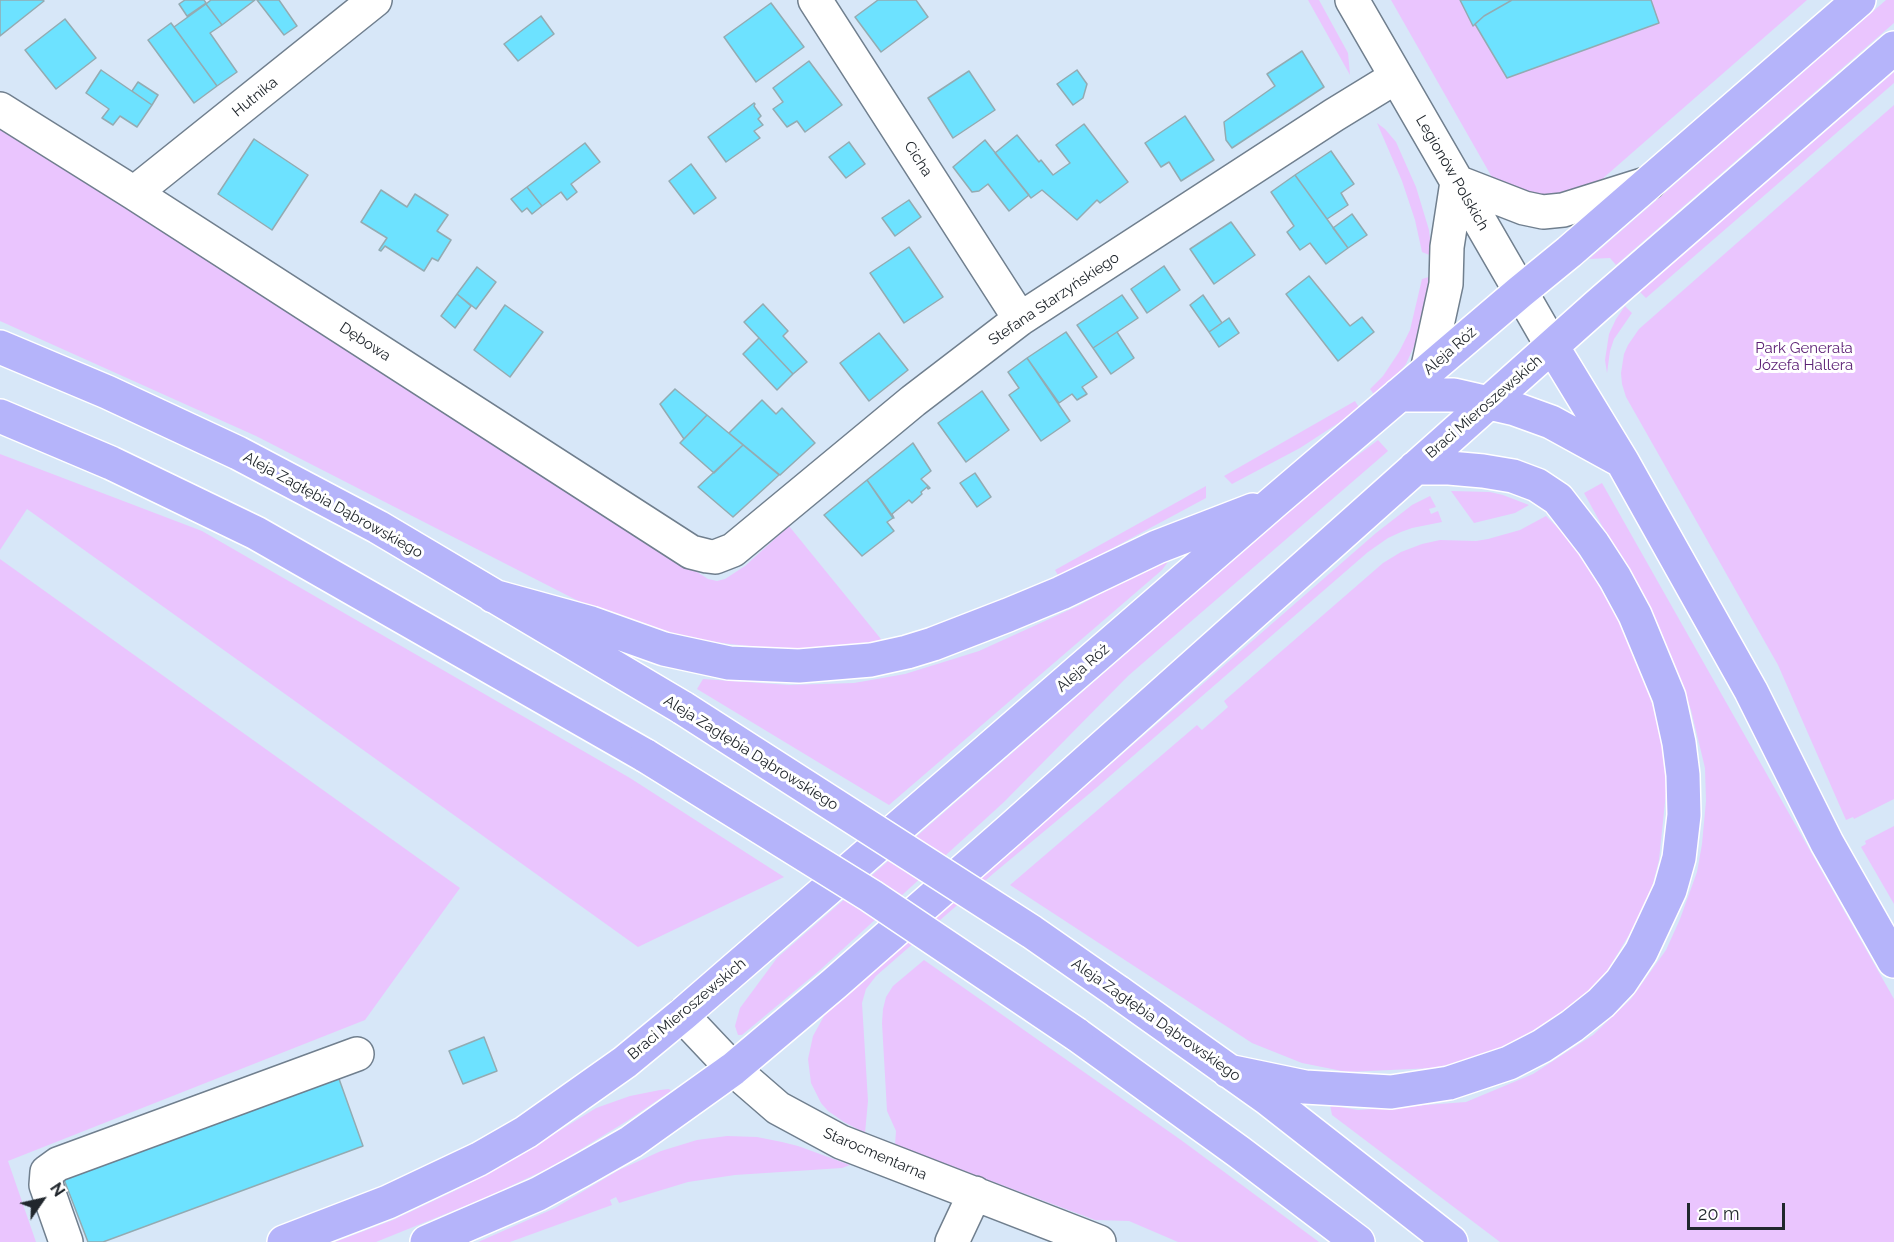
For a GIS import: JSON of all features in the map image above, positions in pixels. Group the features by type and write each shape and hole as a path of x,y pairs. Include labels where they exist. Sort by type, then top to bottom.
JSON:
{"main road":[{"name":"Aleja Róż","path":"1043,702 1859,0"},
{"path":"1894,48 1552,346 1622,460 1751,691 1827,843 1894,962"},
{"name":"Braci Mieroszewskich","path":"1415,468 1552,346"},
{"name":"Aleja Zagłębia Dąbrowskiego","path":"0,347 107,392 238,453 378,527 683,708 1032,932 1267,1098 1451,1242"},
{"path":"1399,395 1454,395 1515,409 1551,422 1622,460"},
{"path":"0,416 111,463 256,533 646,756 871,896 1077,1034 1358,1242"},
{"path":"427,1242 538,1194 582,1170 631,1142 733,1070 1092,756 1415,468 1449,468 1493,473 1514,476 1537,485 1558,499 1593,544 1615,578 1635,615 1664,686 1679,743 1684,814 1679,858 1670,890 1641,952 1621,982 1601,1003 1572,1026 1542,1046 1509,1063 1449,1083 1391,1092 1305,1087 1228,1071"},
{"path":"493,596 591,623 664,650 729,663 799,666 871,660 933,644 1008,615 1061,593 1157,547 1275,501"},
{"name":"Braci Mieroszewskich","path":"284,1242 388,1202 479,1159 526,1132 584,1092 682,1015 1043,702"}],"street":[{"name":"Hutnika","path":"134,193 375,0"},
{"name":"Cicha","path":"815,0 1020,319"},
{"name":"Legionów Polskich","path":"1352,0 1552,346"},
{"name":"Stefana Starzyńskiego","path":"733,550 913,401 1020,319 1396,77"},
{"name":"Dębowa","path":"0,109 691,552 715,556 733,550"},
{"path":"1427,371 1446,284 1448,247 1457,182 1524,208 1543,212 1563,210 1649,183"},
{"name":"Starocmentarna","path":"682,1015 733,1070 778,1108 841,1142 1099,1242"},
{"path":"66,1242 46,1185 47,1172 58,1164 357,1054"},
{"path":"952,1242 975,1193"}],"green space":[{"path":"1308,0 1319,0 1348,53 1350,75"},
{"path":"1391,0 1807,0 1593,187 1551,202 1493,179"},
{"path":"1886,0 1894,0 1894,23 1616,265 1610,258 1589,259"},
{"path":"1894,72 1894,83 1646,298 1640,292"},
{"name":"Park Generała Józefa Hallera","path":"1894,105 1894,799 1854,819 1853,817 1846,820 1778,665 1626,397 1621,373 1624,354 1639,329"},
{"path":"1377,123 1396,142 1416,187 1429,230 1432,256 1422,252 1415,220 1402,181"},
{"path":"0,126 133,208 708,579 717,581 725,579 745,566 789,526 885,644 804,652 730,644 670,636 590,607 256,436 0,321"},
{"path":"1432,276 1426,314 1406,364 1375,396 1370,389 1383,376 1410,330 1422,279"},
{"path":"1625,306 1632,313 1614,339 1607,373 1605,360 1609,334"},
{"path":"1355,401 1360,409 1300,448 1232,484 1224,476"},
{"path":"1378,440 1388,451 1128,676 1004,802 820,970 742,1035 738,1035 735,1026 740,1008 777,958 1330,476"},
{"path":"0,454 202,531 630,778 784,877 638,947 27,509 0,550"},
{"path":"1602,483 1894,999 1894,1242 1500,1242 1332,1115 1330,1105 1358,1110 1466,1102 1533,1074 1593,1035 1631,999 1666,950 1680,919 1697,872 1702,844 1706,801 1705,768 1691,710 1671,655 1584,493"},
{"path":"1206,486 1206,498 1059,577 1055,570"},
{"path":"1451,491 1490,492 1529,505 1515,513 1474,523"},
{"path":"1430,496 1436,507 1429,509 1431,514 1438,511 1442,522 1401,532 1368,552 876,976 866,989 862,1003 868,1101 865,1133 828,1111 821,1103 811,1083 808,1059 813,1036 831,1008 1376,533 1412,505"},
{"path":"1546,516 1570,540 1622,626 1646,684 1663,741 1667,783 1659,860 1649,899 1599,984 1540,1031 1475,1059 1434,1068 1347,1072 1302,1063 1252,1043 1010,885 1197,725 1202,730 1228,707 1224,701 1383,563 1401,552 1422,544 1440,540 1488,539 1520,530"},
{"path":"1166,558 1170,559 1162,570 889,805 697,689 703,679 789,685 854,683 905,674 979,651 1080,605"},
{"path":"0,559 460,888 365,1020 8,1161 36,1242 0,1242"},
{"path":"1894,826 1894,904 1861,847 1866,844 1865,841"},
{"path":"924,960 1181,1140 1319,1242 1178,1242 1129,1221 1095,1220 895,1145 896,1131 887,1111 883,1009 886,997 893,986"},
{"path":"669,1089 671,1091 627,1121 549,1168 485,1198 376,1242 335,1242 393,1220 465,1186 519,1156 596,1108 630,1096"},
{"path":"727,1136 757,1137 782,1142 850,1165 842,1168 735,1175 688,1182 619,1203 616,1197 610,1200 612,1205 510,1242 478,1242 555,1208 619,1170 661,1151 697,1140"}],"building":[{"path":"0,0 43,0 44,1 0,36"},
{"path":"185,0 204,0 206,3 187,16 179,4"},
{"path":"211,0 255,0 222,25 206,4"},
{"path":"257,0 279,0 297,26 284,35"},
{"path":"878,0 916,0 928,17 881,52 855,17"},
{"path":"1460,0 1512,0 1484,16 1473,26"},
{"path":"1512,0 1651,0 1659,23 1507,78 1475,24 1484,16"},
{"path":"771,3 804,47 756,82 724,37"},
{"path":"206,4 222,25 210,33 237,72 217,86 174,27"},
{"path":"541,16 554,34 518,61 504,44"},
{"path":"65,19 96,58 56,89 25,50"},
{"path":"171,23 217,86 194,103 148,40"},
{"path":"1302,51 1324,87 1232,148 1226,140 1224,122 1275,86 1267,74"},
{"path":"809,61 842,105 805,132 797,121 787,127 773,109 783,102 773,88"},
{"path":"101,70 152,105 137,127 120,116 113,125 102,118 109,109 86,93"},
{"path":"1077,70 1087,84 1083,98 1073,105 1057,84"},
{"path":"969,71 995,110 953,138 928,98"},
{"path":"138,82 158,95 152,105 132,91"},
{"path":"754,103 761,116 758,119 763,125 754,131 760,138 726,162 708,137"},
{"path":"1185,116 1214,160 1181,181 1169,162 1161,167 1145,143"},
{"path":"1084,124 1128,182 1100,203 1097,200 1077,220 1042,190 1031,198 995,153 1017,135 1053,175 1070,163 1056,145"},
{"path":"254,139 308,175 272,230 218,194"},
{"path":"985,140 1029,195 1009,211 988,184 979,191 972,192 953,167"},
{"path":"849,142 865,164 846,178 829,157"},
{"path":"585,143 600,162 571,184 577,192 567,200 561,192 542,206 527,187"},
{"path":"1331,151 1354,184 1341,193 1348,205 1327,219 1295,175"},
{"path":"691,164 716,198 694,214 669,181"},
{"path":"1295,175 1348,248 1326,264 1310,243 1300,250 1287,232 1294,226 1271,192"},
{"path":"527,187 542,206 532,214 527,208 522,212 511,199"},
{"path":"381,190 407,207 415,194 448,215 437,231 451,240 438,261 432,258 424,271 385,246 381,251 379,250 387,238 361,222"},
{"path":"909,200 921,217 895,236 882,218"},
{"path":"1352,214 1367,235 1348,248 1333,228"},
{"path":"1231,222 1255,255 1214,284 1190,249"},
{"path":"909,247 943,297 904,323 870,273"},
{"path":"1164,266 1180,290 1147,313 1131,289"},
{"path":"477,267 496,282 476,309 457,294"},
{"path":"1309,276 1350,326 1362,317 1374,332 1338,361 1286,294"},
{"path":"457,294 471,306 455,328 441,316"},
{"path":"1122,295 1138,318 1093,348 1077,325"},
{"path":"1203,295 1222,323 1209,332 1190,305"},
{"path":"763,304 788,331 783,336 807,362 793,374 744,322"},
{"path":"505,305 543,332 510,377 474,350"},
{"path":"1229,318 1239,333 1219,347 1209,332"},
{"path":"1066,332 1097,377 1082,387 1087,394 1077,400 1072,394 1059,403 1027,358"},
{"path":"1117,332 1134,358 1111,374 1093,348"},
{"path":"879,333 908,370 869,401 840,363"},
{"path":"759,338 793,374 777,390 743,354"},
{"path":"1027,358 1070,421 1041,441 1009,395 1019,388 1008,372"},
{"path":"675,389 707,415 684,439 660,404"},
{"path":"982,391 1009,430 966,462 938,423"},
{"path":"762,400 776,414 782,408 815,443 780,475 729,433"},
{"path":"707,415 743,445 714,473 680,443"},
{"path":"913,443 931,471 921,479 930,488 927,487 912,503 909,500 892,514 894,518 867,480"},
{"path":"743,445 779,475 733,517 698,487"},
{"path":"975,473 991,497 977,507 960,483"},
{"path":"867,480 893,518 887,522 894,531 862,556 824,515"},
{"path":"484,1037 497,1071 463,1084 449,1051"},
{"path":"338,1076 363,1146 103,1242 88,1242 63,1177"}]}
